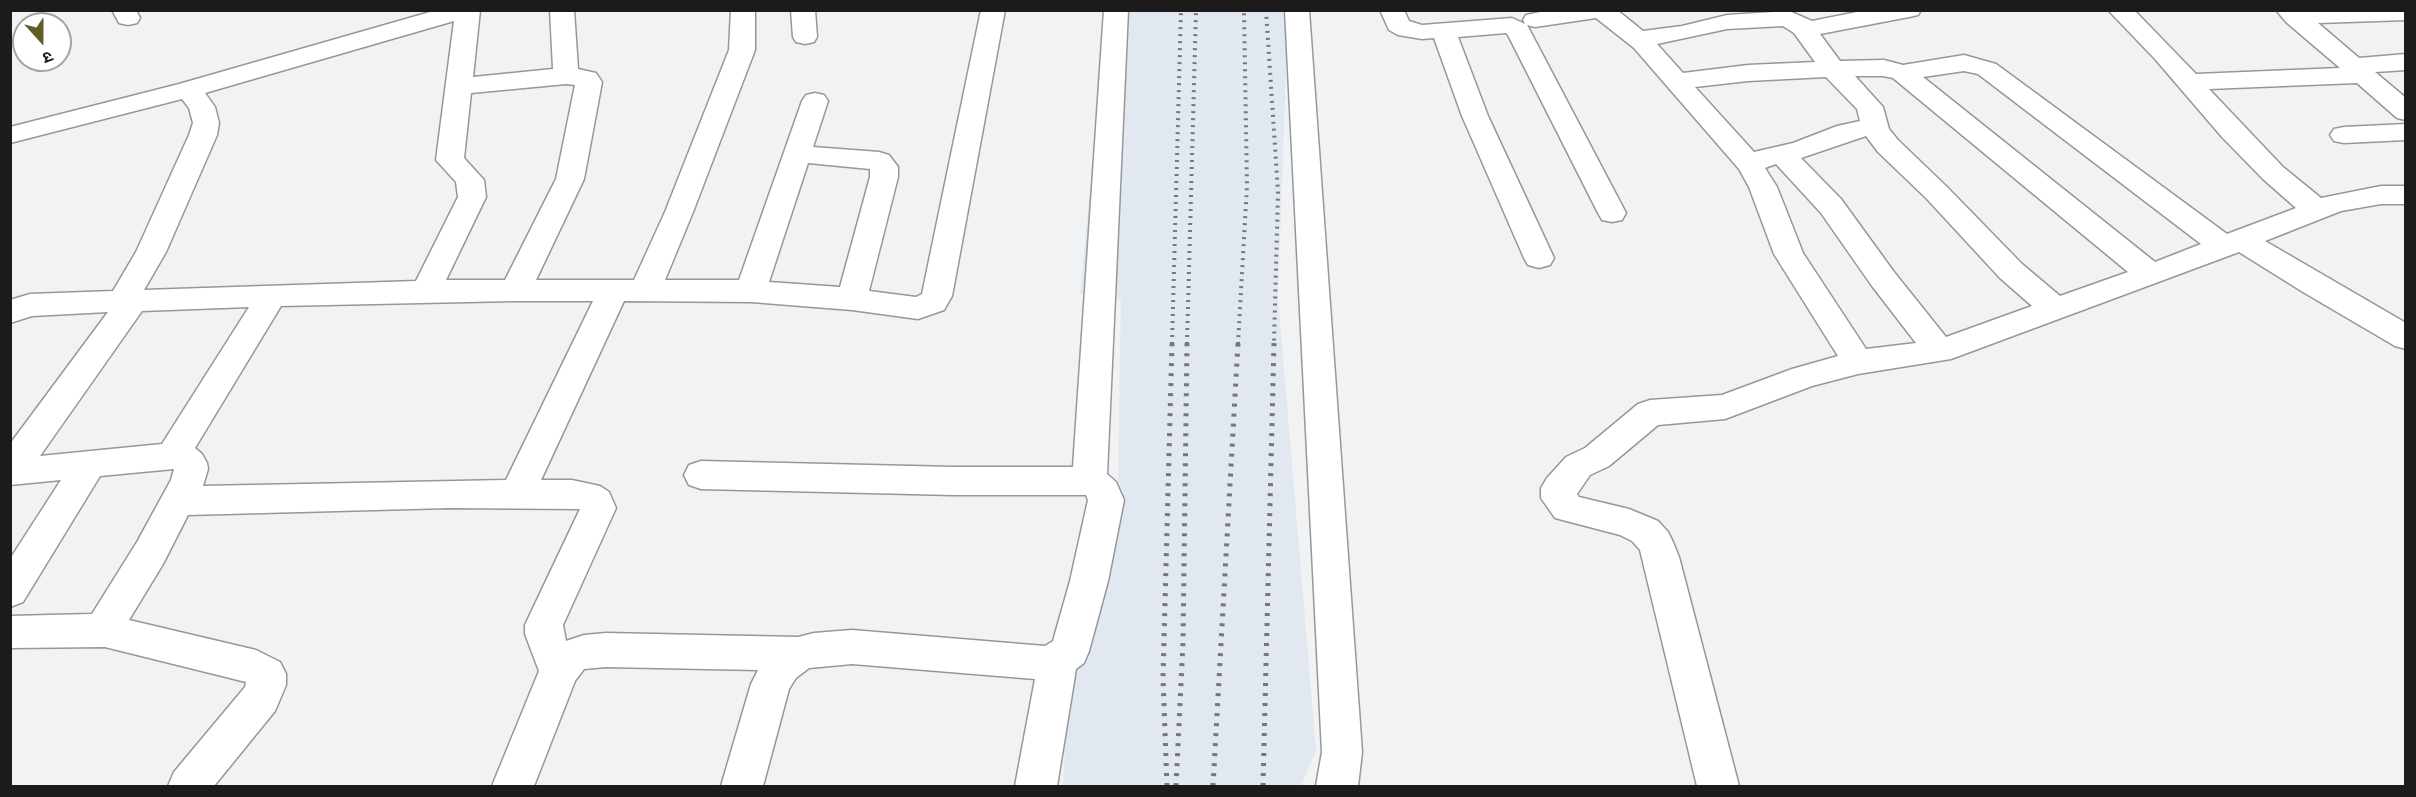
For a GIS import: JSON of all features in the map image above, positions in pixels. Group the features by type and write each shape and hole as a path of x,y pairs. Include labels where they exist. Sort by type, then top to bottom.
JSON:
{"street":[{"path":"10,135 188,90 467,10 450,160 470,180 472,197 426,291"},
{"path":"562,10 566,76"},
{"path":"517,494 629,290 679,212 742,50 743,10"},
{"path":"803,10 805,37"},
{"path":"10,312 30,305 128,301 426,291 629,290 751,291 852,299 918,308 933,302 937,296 993,10"},
{"path":"1089,481 1116,10"},
{"path":"1296,10 1342,752 1337,786"},
{"path":"1392,10 1398,24 1407,30 1422,32 1603,11 1638,39 1750,165 1763,187 1789,254 1858,362"},
{"path":"1638,39 1682,33 1727,22 1791,19 1844,24 1909,10"},
{"path":"2120,10 2189,81 2265,165 2318,211"},
{"path":"2291,14 2406,13"},
{"path":"2291,14 2406,112"},
{"path":"1527,19 1520,31 1612,213"},
{"path":"1791,19 1833,69 1870,107 1874,126 1888,146 1937,193 2000,260 2056,310"},
{"path":"1444,30 1475,116 1539,258"},
{"path":"2189,81 2357,71 2406,62"},
{"path":"1902,73 1964,63 1987,69 2233,244 2313,285 2406,338"},
{"path":"1677,81 1748,73 1833,69 1884,68 1902,73 2151,275"},
{"path":"459,86 566,76 587,78 589,82 570,178 515,291"},
{"path":"10,471 53,414 128,301 151,252 203,135 206,123 202,107 188,90"},
{"path":"751,291 815,101"},
{"path":"1750,165 1758,160 1810,147 1847,132 1874,126"},
{"path":"2344,135 2406,132"},
{"path":"798,154 879,161 884,167 884,177 852,299"},
{"path":"1782,155 1831,206 1940,351"},
{"path":"1718,786 1661,556 1655,542 1645,531 1629,524 1568,508 1559,498 1560,488 1578,466 1597,457 1650,412 1725,407 1803,377 1858,362 1940,351 2151,275 2335,203 2381,195 2406,195"},
{"path":"172,456 271,297"},
{"path":"10,471 172,456 186,458 191,469 177,501 150,553 110,615 106,624 109,630"},
{"path":"10,591 90,464"},
{"path":"513,786 559,671 570,657 584,652 606,650 798,654 814,650 852,647 1045,663 1058,660 1070,651 1089,581 1106,500 1104,492 1098,485 1089,481 963,482 701,475"},
{"path":"177,501 517,494 588,496 597,502 598,508 544,625 544,634 559,671"},
{"path":"10,632 109,630 132,638 158,642 256,667 266,674 266,685 261,698 189,786"},
{"path":"742,786 771,684 782,666 798,654"},
{"path":"1036,786 1058,660"}],"shaded area":[{"path":"1107,11 1288,11 1278,297 1316,750 1301,786 1063,786 1069,679 1118,480 1121,299 1080,294"}],"railway":[{"path":"1172,344 1181,10"},
{"path":"1187,344 1196,10"},
{"path":"1238,344 1247,186 1244,10"},
{"path":"1266,10 1278,192 1274,344"},
{"path":"1167,786 1163,678 1172,343"},
{"path":"1176,786 1183,643 1187,343"},
{"path":"1213,786 1238,343"},
{"path":"1263,786 1274,343"}]}
